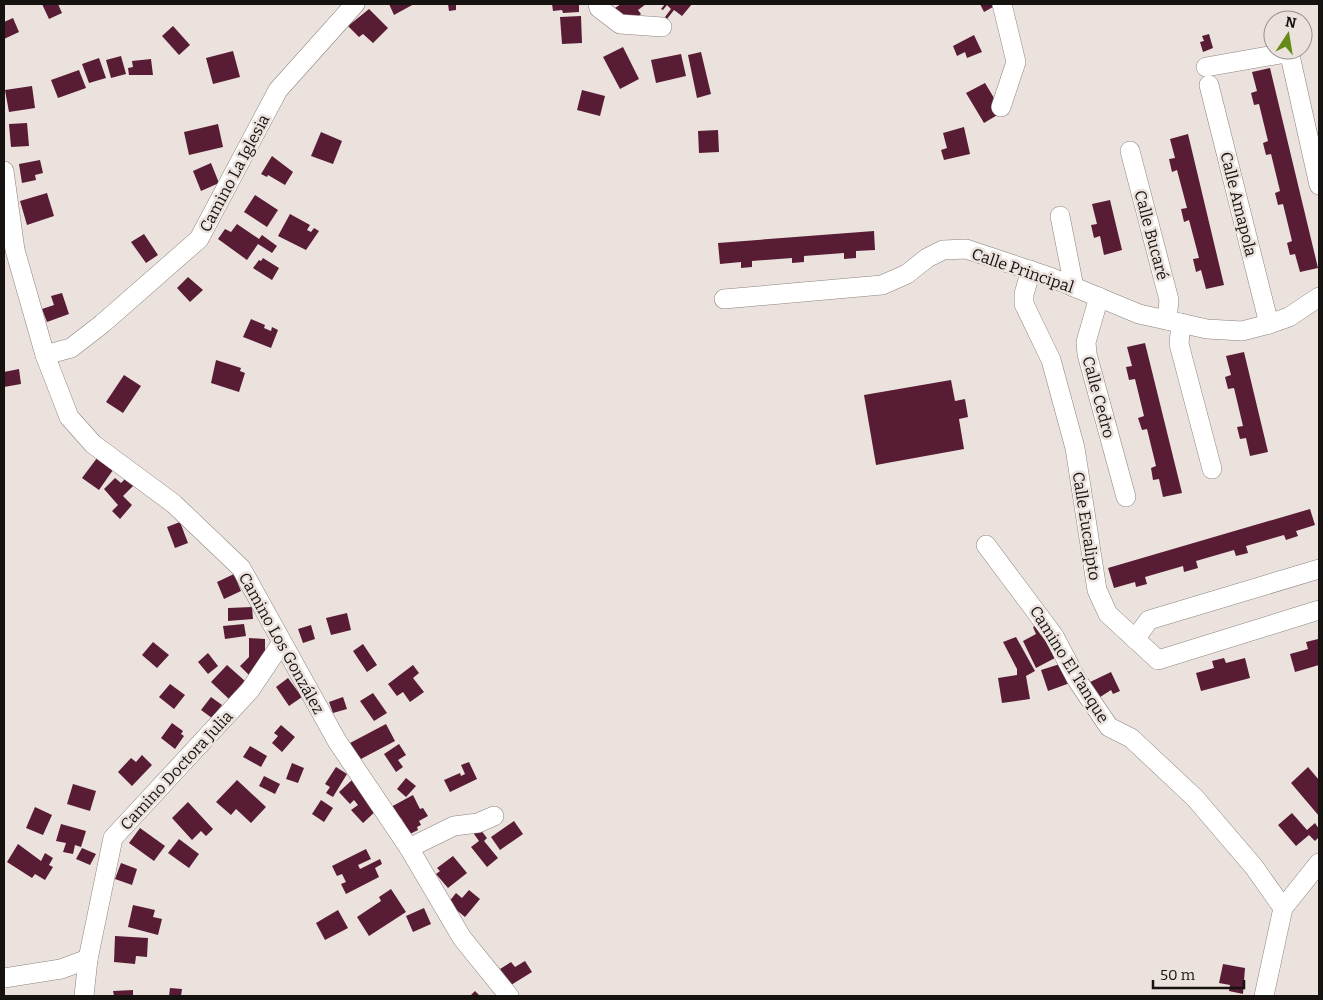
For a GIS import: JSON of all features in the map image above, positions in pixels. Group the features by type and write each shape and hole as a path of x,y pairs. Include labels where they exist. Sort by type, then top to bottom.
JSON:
{"street":[{"name":"Camino La Iglesia","path":"45,355 71,348 102,324 199,239 278,90 355,4"},
{"path":"598,4 599,8 620,24 662,27"},
{"path":"1001,107 1016,62 1002,4"},
{"name":"Calle Amapola","path":"1269,324 1208,76 1286,53 1292,60 1319,185"},
{"name":"Calle Bucaré","path":"1130,151 1212,469"},
{"name":"Camino Los González","path":"4,171 9,250 45,355 69,417 93,444 174,504 241,568 281,644 337,741 409,848 462,938 503,993"},
{"path":"1060,216 1074,287"},
{"name":"Calle Principal","path":"724,300 882,284 907,274 927,258 943,250 966,249 1032,270 1139,314 1207,329 1242,331 1269,324 1289,317 1319,297"},
{"name":"Calle Eucalipto","path":"1032,270 1024,294 1024,304 1052,360 1075,448 1097,590 1108,614 1158,660 1319,610"},
{"name":"Calle Cedro","path":"1099,297 1086,342 1087,354 1126,497"},
{"name":"Camino El Tanque","path":"986,545 1054,636 1076,680 1109,727 1131,738 1195,798 1254,867 1283,908"},
{"path":"1135,639 1150,620 1319,569"},
{"name":"Camino Doctora Julia","path":"84,996 88,960 113,838 250,690 281,644"},
{"path":"409,848 454,826 478,822 494,816"},
{"path":"1264,996 1283,908 1319,863"},
{"path":"4,978 61,969 88,960"}],"building":[{"path":"42,4 58,4 62,13 49,19"},
{"path":"389,4 414,4 394,15"},
{"path":"448,4 456,4 456,10 449,11"},
{"path":"552,4 579,4 579,12 563,13 562,10 553,11"},
{"path":"621,4 646,4 638,10 641,14 635,19 623,17 615,8"},
{"path":"665,4 692,4 682,16 674,10 667,19 665,17 671,9 667,5 663,10 661,9"},
{"path":"980,4 991,4 993,7 984,12"},
{"path":"369,9 388,28 373,43 363,34 359,37 348,26"},
{"path":"581,16 582,43 562,44 560,17"},
{"path":"13,18 19,32 4,39 4,22"},
{"path":"173,26 190,45 179,55 162,36"},
{"path":"1209,34 1213,48 1203,52 1200,42 1204,41 1202,36"},
{"path":"974,35 982,52 967,58 965,52 957,56 953,46"},
{"path":"623,47 639,79 620,89 603,57"},
{"path":"233,51 240,77 213,84 206,58"},
{"path":"701,52 711,94 697,98 688,55"},
{"path":"681,54 686,76 656,83 651,60"},
{"path":"121,56 126,74 111,78 106,60"},
{"path":"99,58 106,78 89,83 82,64"},
{"path":"151,59 153,75 129,75 128,68 133,67 132,61"},
{"path":"1270,68 1318,268 1300,272 1295,254 1290,255 1287,243 1292,241 1283,204 1278,205 1275,193 1280,191 1271,154 1266,155 1263,143 1268,141 1259,104 1254,105 1251,93 1257,91 1252,72"},
{"path":"79,70 86,88 58,98 51,80"},
{"path":"985,83 997,103 999,114 984,123 966,93"},
{"path":"32,86 35,108 9,112 5,90"},
{"path":"582,90 605,96 600,116 577,110"},
{"path":"27,123 29,146 11,147 9,124"},
{"path":"218,124 223,147 189,155 184,132"},
{"path":"964,127 970,154 944,160 941,150 947,148 943,133"},
{"path":"718,130 719,152 699,153 698,131"},
{"path":"321,132 342,141 333,164 311,156"},
{"path":"1188,134 1224,285 1206,289 1201,270 1196,272 1193,259 1199,258 1189,220 1184,222 1181,209 1187,208 1177,170 1172,172 1169,159 1175,158 1170,139"},
{"path":"272,156 293,172 285,185 268,175 267,177 261,174"},
{"path":"40,160 43,173 35,175 36,180 22,183 19,164"},
{"path":"211,163 219,183 201,191 193,171"},
{"path":"47,193 54,216 27,225 20,201"},
{"path":"255,195 278,210 267,227 244,212"},
{"path":"1110,200 1122,250 1104,255 1100,236 1094,238 1091,225 1097,224 1092,204"},
{"path":"290,214 310,225 307,230 311,232 314,228 319,231 306,250 278,236"},
{"path":"237,224 259,239 262,235 277,246 272,253 258,244 247,260 218,239 225,229 231,232"},
{"path":"874,231 875,250 856,251 856,258 844,259 844,253 804,256 804,262 792,263 792,258 752,261 752,267 741,268 741,262 720,264 718,243"},
{"path":"144,234 158,255 146,263 131,242"},
{"path":"263,258 279,268 272,280 253,268"},
{"path":"188,277 203,290 190,302 177,288"},
{"path":"62,293 69,314 47,322 42,309 54,305 51,296"},
{"path":"251,319 265,325 264,328 271,331 272,327 278,330 271,348 243,337"},
{"path":"1145,343 1182,493 1163,497 1159,479 1153,480 1151,468 1156,466 1147,429 1142,430 1138,418 1144,416 1135,379 1129,380 1126,367 1132,366 1127,347"},
{"path":"1244,352 1268,452 1250,456 1246,438 1240,439 1237,427 1243,426 1234,388 1228,389 1225,377 1231,375 1226,356"},
{"path":"216,360 241,368 240,371 245,373 239,392 211,383"},
{"path":"19,369 21,384 4,387 4,372"},
{"path":"124,375 141,386 123,413 106,402"},
{"path":"951,380 955,401 965,399 968,417 959,419 964,449 876,465 864,395"},
{"path":"97,458 113,470 99,490 82,478"},
{"path":"129,475 137,482 123,496 132,505 120,519 112,511 118,505 104,489 115,478 121,483"},
{"path":"1310,509 1315,525 1296,531 1298,536 1286,540 1284,535 1246,546 1248,553 1236,556 1234,550 1196,561 1198,568 1184,572 1183,566 1145,577 1147,584 1136,587 1135,582 1114,588 1108,568"},
{"path":"180,522 188,543 175,548 167,527"},
{"path":"234,574 241,591 224,599 217,582"},
{"path":"252,607 253,619 228,621 228,608"},
{"path":"347,613 351,630 331,635 326,618"},
{"path":"1040,623 1055,658 1036,668 1023,641 1036,634 1033,627"},
{"path":"244,624 246,636 225,639 223,626"},
{"path":"311,625 315,639 303,643 298,629"},
{"path":"1016,637 1035,671 1026,676 1030,699 1002,703 998,678 1017,675 1017,669 1003,642"},
{"path":"249,638 265,639 265,656 250,676 240,666 249,657"},
{"path":"1318,639 1319,665 1295,672 1290,654 1308,649 1306,642"},
{"path":"153,642 169,655 157,668 142,655"},
{"path":"363,644 377,665 367,672 353,651"},
{"path":"208,653 218,666 208,674 198,662"},
{"path":"1224,658 1226,663 1245,658 1250,678 1201,691 1196,673 1214,668 1212,661"},
{"path":"1063,663 1070,683 1048,691 1041,670"},
{"path":"227,665 245,681 229,699 211,682"},
{"path":"413,665 419,673 413,678 424,692 410,702 403,692 397,696 388,684"},
{"path":"1111,672 1120,691 1113,694 1111,690 1094,701 1088,683"},
{"path":"288,678 302,697 289,706 276,687"},
{"path":"170,684 185,695 174,709 159,697"},
{"path":"373,693 387,713 374,721 360,701"},
{"path":"211,697 222,705 212,718 201,710"},
{"path":"343,697 347,709 333,713 329,702"},
{"path":"172,723 183,731 181,734 184,736 175,749 161,738"},
{"path":"386,724 395,741 359,760 350,743"},
{"path":"281,725 295,737 282,752 272,743 278,736 274,733"},
{"path":"399,744 406,755 398,760 403,767 396,772 384,754"},
{"path":"250,746 267,756 261,767 243,757"},
{"path":"142,755 152,765 132,786 118,772 131,758 136,762"},
{"path":"469,762 477,779 450,792 444,780 460,773 461,776 465,774 461,765"},
{"path":"292,763 304,768 298,783 286,779"},
{"path":"336,767 347,774 333,797 326,793 330,787 325,784"},
{"path":"1308,767 1319,780 1319,816 1291,783"},
{"path":"264,776 280,784 275,794 259,786"},
{"path":"406,778 416,786 406,797 397,789"},
{"path":"237,780 266,807 251,823 236,809 231,815 216,802"},
{"path":"352,780 378,809 363,823 351,810 358,805 354,800 350,804 339,792"},
{"path":"73,784 96,791 90,811 67,804"},
{"path":"413,795 420,809 423,808 428,816 419,821 421,825 417,827 418,830 410,834 401,818 396,820 389,808"},
{"path":"321,800 333,808 324,822 312,814"},
{"path":"188,802 213,829 206,836 201,831 192,840 172,818"},
{"path":"35,807 52,815 43,835 26,828"},
{"path":"1292,813 1307,830 1315,823 1319,829 1319,837 1315,841 1309,835 1296,846 1278,825"},
{"path":"514,821 523,834 500,850 491,837"},
{"path":"61,824 86,831 81,847 75,845 73,854 63,852 66,843 56,841"},
{"path":"140,828 165,846 154,861 129,843"},
{"path":"480,829 487,838 484,841 498,858 487,867 471,847 479,841 474,834"},
{"path":"179,839 199,854 189,868 168,853"},
{"path":"18,844 41,861 45,853 53,858 49,865 53,867 45,880 35,874 32,878 7,862"},
{"path":"82,848 96,854 90,865 76,859"},
{"path":"366,849 371,859 358,865 360,869 380,859 382,864 375,868 379,877 346,894 341,884 346,882 342,874 337,876 332,866"},
{"path":"453,856 467,873 448,888 436,874 440,871 437,868"},
{"path":"121,863 137,869 132,885 115,879"},
{"path":"391,889 406,912 369,936 357,917 381,901 379,897"},
{"path":"469,890 480,899 465,917 448,903 456,893 462,898"},
{"path":"133,905 155,910 153,917 162,919 158,935 128,927"},
{"path":"424,908 431,924 413,932 406,916"},
{"path":"338,910 348,928 325,940 316,923"},
{"path":"115,936 148,938 147,957 136,956 135,964 114,962"},
{"path":"525,961 532,972 511,985 500,969 511,962 515,967"},
{"path":"1223,964 1245,968 1243,994 1229,991 1230,985 1219,983"},
{"path":"170,988 182,989 181,996 169,996"},
{"path":"133,990 133,996 114,996 113,991"},
{"path":"475,991 480,996 470,996"}]}
